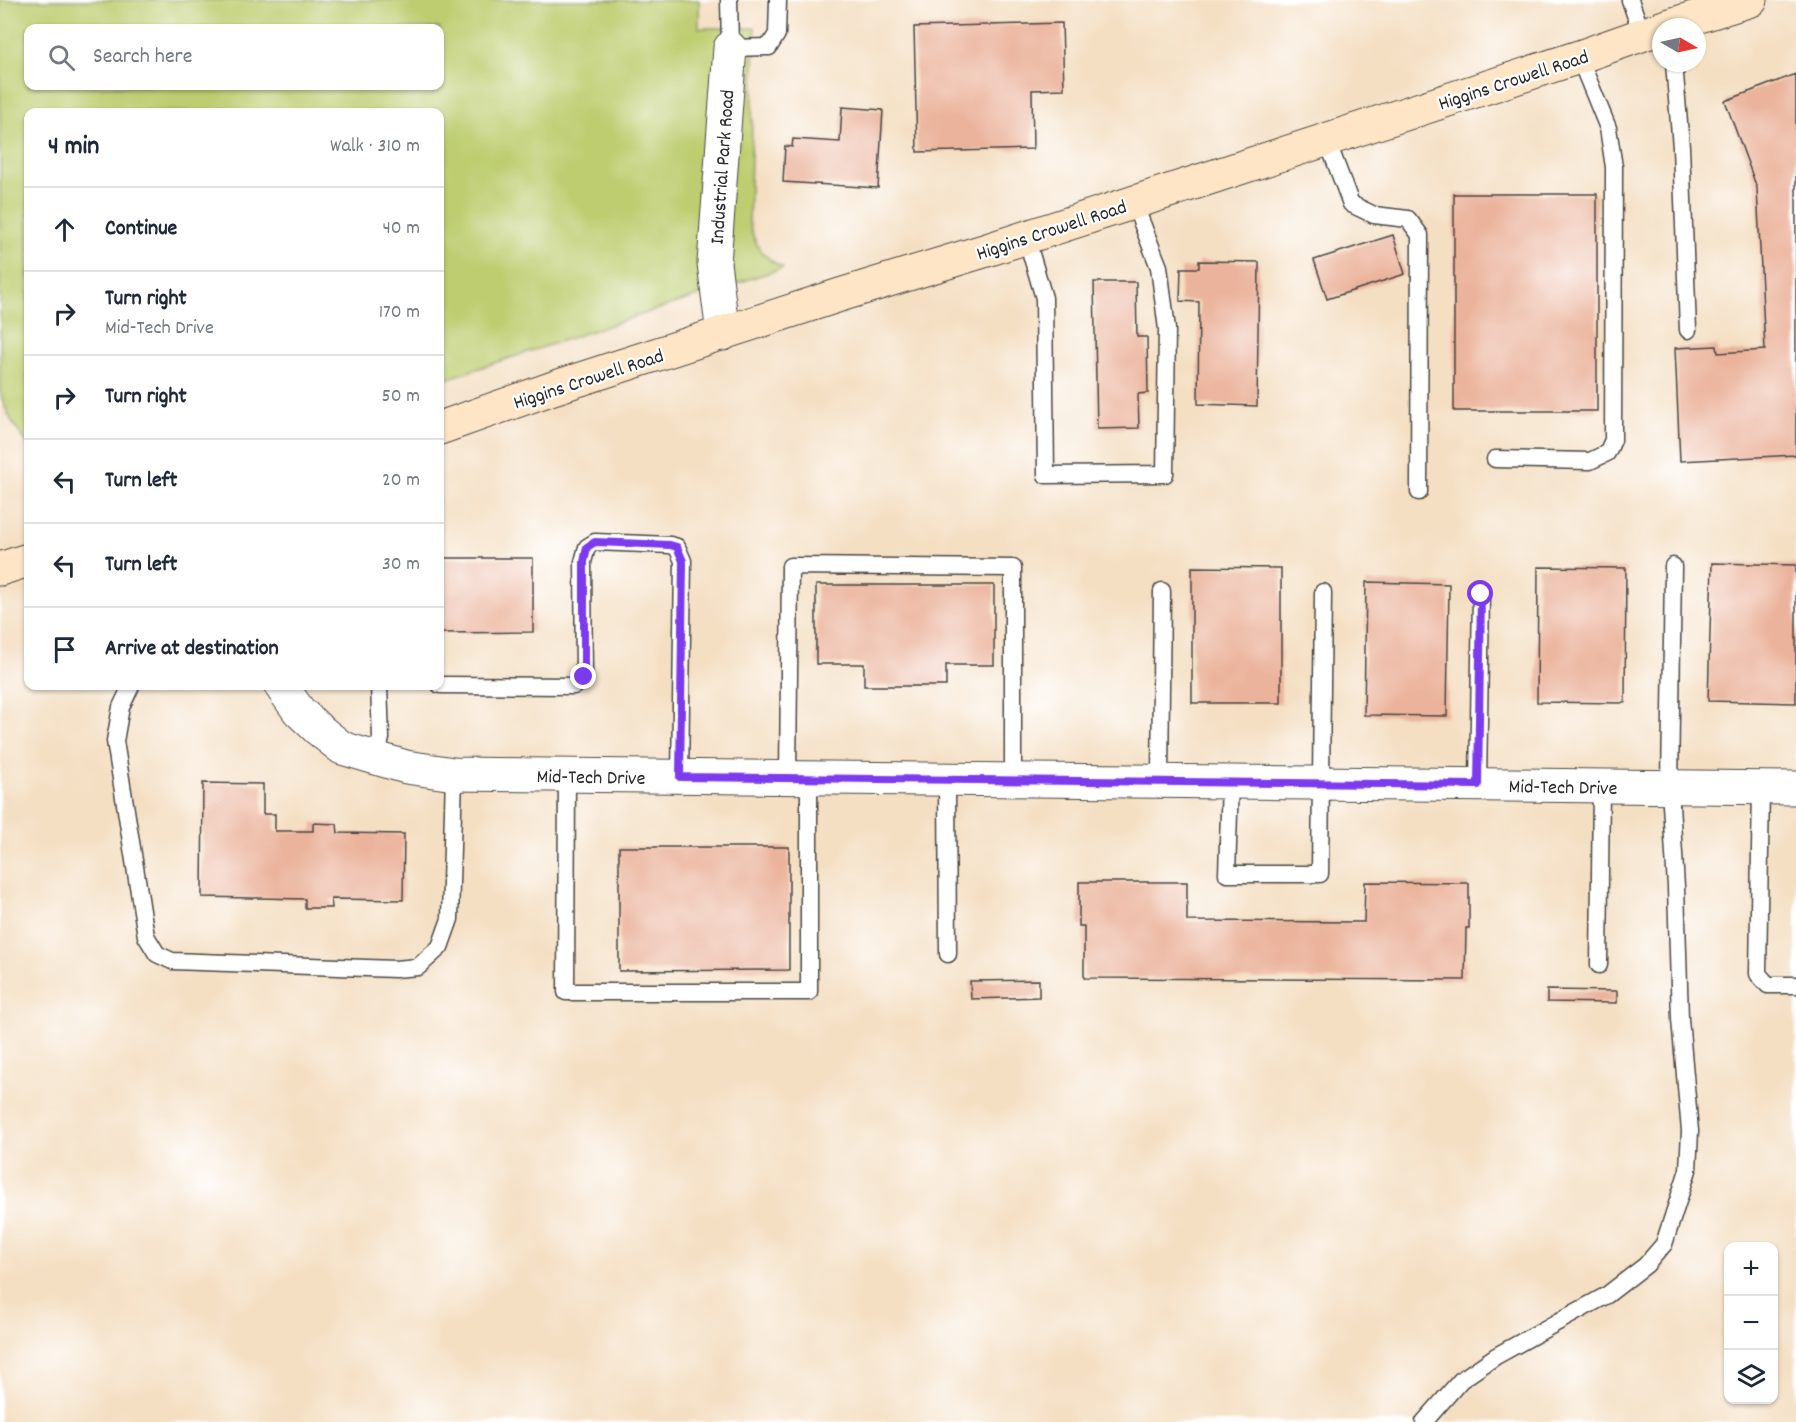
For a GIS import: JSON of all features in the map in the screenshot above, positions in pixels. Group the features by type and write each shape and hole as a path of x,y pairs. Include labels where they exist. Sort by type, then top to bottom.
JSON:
{"main road":[{"name":"Higgins Crowell Road","path":"1694,18 1751,0"},
{"name":"Higgins Crowell Road","path":"444,427 556,387 1327,140 1652,31"},
{"path":"0,569 24,561"}],"street":[{"name":"Industrial Park Road","path":"723,334 714,263 730,48"},
{"name":"Mid-Tech Drive","path":"284,690 299,711 342,748 406,767 454,774 1796,788"}],"lane":[{"name":"Industrial Park Road","path":"729,0 730,48"},
{"path":"730,48 768,47 777,34 778,0"},
{"path":"1630,0 1652,19"},
{"path":"1495,459 1590,461 1607,453 1613,440 1614,167 1608,128 1579,57"},
{"path":"1675,72 1681,147 1688,330"},
{"path":"1327,140 1351,204 1374,214 1408,219 1420,235 1419,492"},
{"path":"1026,237 1044,298 1046,475 1165,474 1165,319 1159,267 1134,202"},
{"path":"444,685 574,686 584,677 584,562 587,547 595,542 677,547 683,561 680,777"},
{"path":"567,776 566,992 809,992 790,566 1013,567 1013,779"},
{"path":"1424,1422 1461,1380 1496,1356 1607,1294 1646,1265 1664,1244 1688,1170 1690,1131 1680,1019 1670,788 1673,566"},
{"path":"1160,781 1162,591"},
{"path":"1230,782 1227,874 1320,874 1323,592"},
{"path":"1478,785 1481,594"},
{"path":"129,690 121,707 115,741 146,936 158,954 172,961 395,969 418,967 440,947 450,919 454,774"},
{"path":"376,758 381,738 379,690"},
{"path":"947,779 948,954"},
{"path":"1599,965 1601,787"},
{"path":"1761,788 1758,974 1768,985 1796,985"}],"green space":[{"path":"0,0 699,0 699,28 755,28 749,222 760,250 783,268 444,380 444,108 24,108 24,439 11,420 0,392"}],"building":[{"path":"1062,23 1064,89 1032,90 1033,149 917,152 914,27"},
{"path":"1796,74 1796,455 1680,461 1675,348 1717,346 1718,353 1765,350 1757,188 1725,101"},
{"path":"842,107 883,110 878,188 783,182 785,146 792,147 793,139 840,142"},
{"path":"1454,194 1597,194 1597,411 1454,411"},
{"path":"1393,235 1405,274 1327,299 1314,260"},
{"path":"1199,261 1259,262 1257,406 1198,404 1199,302 1180,301 1181,268 1199,268"},
{"path":"1094,282 1136,282 1137,337 1147,337 1148,393 1138,394 1139,428 1097,429"},
{"path":"444,558 533,558 533,632 444,633"},
{"path":"1712,563 1796,565 1796,703 1708,701"},
{"path":"1192,567 1281,568 1281,703 1192,703"},
{"path":"1538,567 1626,568 1625,703 1537,702"},
{"path":"1366,582 1449,584 1447,716 1364,715"},
{"path":"816,585 994,585 994,665 946,665 946,686 864,686 864,664 816,664"},
{"path":"203,783 263,784 263,814 275,814 275,831 313,831 313,823 337,824 338,833 404,834 403,900 331,899 332,908 305,908 305,899 202,897"},
{"path":"619,847 789,847 789,970 619,971"},
{"path":"1079,882 1187,882 1187,921 1364,922 1365,882 1469,883 1469,928 1466,928 1465,980 1084,978 1084,926 1079,926"},
{"path":"1039,980 1039,997 971,999 970,981"},
{"path":"1547,990 1617,991 1617,1003 1547,1002"}],"route":[{"path":"584,677 584,562 587,547 595,542 670,545 677,547 683,561 680,777 1478,785 1481,594"}]}
